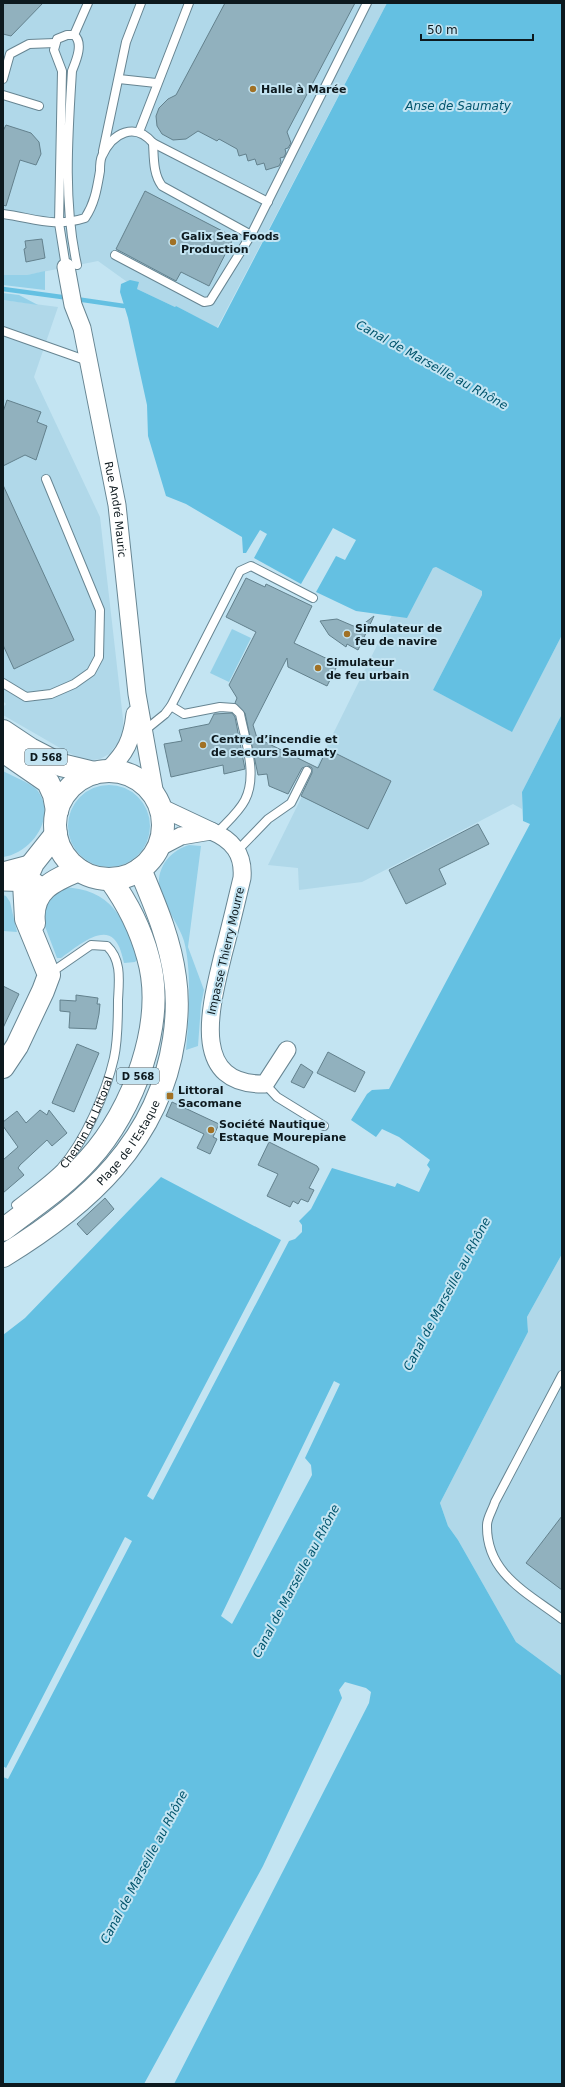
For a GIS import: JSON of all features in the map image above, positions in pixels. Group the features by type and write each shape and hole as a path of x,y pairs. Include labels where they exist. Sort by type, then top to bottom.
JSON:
{"main road":[{"name":"D 568","path":"3,731 30,749 61,765 100,772"},
{"name":"D 568","path":"3,751 48,782 54,795 57,811"},
{"path":"100,772 125,773 142,782 157,801 164,828 158,848 151,860 140,869 126,877 110,879 94,877 79,870 64,854 56,834 57,811 65,794 78,781 100,772"},
{"path":"3,1067 16,1046 44,991 49,975 26,919 14,882 33,863 56,834"},
{"name":"Plage de l'Estaque","path":"3,1256 27,1242 69,1212 105,1179 124,1158 159,1096 171,1059 177,1003 176,979 162,921 140,869"},
{"path":"36,942 33,917 39,894 52,881 79,870"},
{"name":"Plage de l'Estaque","path":"3,1230 57,1189 88,1160 104,1142 133,1088 145,1054 151,1028 153,1001 149,958 138,927 126,901 110,879"}],"street":[{"name":"Rue André Mauric","path":"72,266 82,328 117,505 137,694 157,801"},
{"name":"Rue André Mauric","path":"100,772 125,751 133,734 137,694"},
{"path":"157,801 214,832 238,850"},
{"path":"158,848 181,836 214,832"},
{"name":"Impasse Thierry Mourre","path":"238,850 243,867 242,878 210,1010 211,1035 214,1056 224,1071 237,1079 250,1084 265,1084"},
{"path":"3,871 33,863"},
{"path":"14,882 52,881"},
{"path":"265,1084 287,1050"}],"lane":[{"path":"74,35 88,3"},
{"path":"3,214 58,223 70,223 86,218 92,208 126,42 142,3"},
{"path":"139,132 156,83 189,3"},
{"path":"114,255 204,302 210,301 251,235 366,3"},
{"path":"67,34 74,35 78,41 78,51 72,71 70,111 70,223 72,266 58,223 62,71 54,50 57,39 67,34"},
{"path":"3,79 10,54 29,44 55,43"},
{"path":"118,79 156,83"},
{"path":"3,95 39,106"},
{"path":"102,156 113,140 122,133 139,132 153,143 268,202"},
{"path":"153,143 155,172 157,180 162,186 251,235"},
{"path":"3,331 89,362"},
{"path":"3,683 26,697 51,694 74,684 90,672 99,657 100,610 46,479"},
{"path":"144,732 165,714 171,706 240,571 251,566 313,598"},
{"path":"171,706 184,714 220,707 234,708 240,714 251,773 250,788 245,801 214,832"},
{"path":"238,850 268,819 292,803 307,771"},
{"name":"Chemin du Littoral","path":"16,1205 60,1168 69,1156 94,1114 114,1058 118,1023 118,965 115,954 107,946 91,945 49,975"},
{"path":"265,1084 277,1097 324,1126"},
{"path":"562,1375 495,1502 487,1524 490,1547 497,1566 510,1579 562,1619"}],"shaded area":[{"path":"3,3 387,3 217,328 176,306 175,307 137,289 98,261 27,275 3,275"},
{"path":"45,271 45,290 3,285 3,275 27,275"},
{"path":"3,293 19,295 38,305 3,300"},
{"path":"3,300 58,307 34,377 100,517 123,719 123,733 119,744 117,744 112,750 113,752 100,759 86,761 67,752 3,715 3,707 6,704 3,701"},
{"path":"436,567 482,591 482,595 433,690 512,731 562,635 562,714 522,792 522,809 513,804 362,882 299,890 298,868 268,865 392,615 407,617 433,568"},
{"path":"232,629 251,638 229,682 210,673"},
{"path":"3,771 27,783 38,791 43,801 44,812 43,823 38,833 31,841 23,849 3,857"},
{"path":"109,785 125,788 138,797 147,810 150,826 147,842 138,855 125,864 109,867 93,864 80,855 71,842 68,826 71,810 80,797 93,788"},
{"path":"189,845 201,846 188,947 204,990 201,1005 198,1046 186,1050 189,995 187,953 181,934 161,894 159,879 165,862 173,853"},
{"path":"62,887 79,889 93,893 113,908 127,931 137,960 135,962 124,963 118,944 108,935 102,935 87,940 61,958 57,958 43,921 45,904"},
{"path":"3,895 6,896 10,902 17,932 3,931"},
{"path":"562,1254 562,1676 516,1642 458,1540 448,1526 440,1503 528,1332 527,1317"}],"water":[{"path":"387,3 562,3 562,635 512,732 433,690 482,595 482,591 436,567 433,568 407,618 356,611 316,592 336,556 345,560 356,540 333,528 301,584 254,558 267,534 260,530 246,553 243,553 242,537 186,504 166,496 148,436 147,405 128,318 120,292 121,284 130,280 139,282 137,289 175,307 176,306 218,328"},
{"name":"Canal de Marseille au Rhône","path":"562,714 562,1254 527,1317 528,1332 440,1503 448,1526 458,1540 516,1642 562,1676 562,2084 174,2084 369,1703 371,1692 366,1688 345,1682 339,1690 342,1698 263,1866 144,2084 3,2084 3,1777 8,1779 132,1541 125,1537 6,1768 3,1766 3,1335 25,1318 161,1177 281,1240 147,1496 153,1500 289,1241 295,1239 302,1232 302,1225 299,1221 311,1209 332,1168 395,1187 397,1183 419,1192 430,1169 427,1165 430,1160 399,1137 382,1129 376,1137 351,1120 367,1094 372,1090 389,1089 530,824 523,821 522,792","holes":["334,1381 340,1384 305,1458 311,1465 312,1475 232,1624 221,1616"]}],"building":[{"path":"3,3 43,3 11,36 3,34"},
{"name":"Halle à Marée","path":"225,3 355,3 287,132 291,143 288,148 285,149 286,153 284,157 280,158 281,162 279,166 266,170 264,163 257,165 255,159 248,161 246,154 239,156 237,149 219,139 217,141 198,131 186,139 173,140 162,134 157,126 156,116 159,108 168,99 176,95"},
{"path":"6,125 31,133 39,142 41,154 36,165 20,160 6,206 3,205 3,131"},
{"name":"Galix Sea Foods Production","path":"145,191 234,237 209,286 181,272 176,281 116,249"},
{"path":"42,239 45,258 26,262 24,249 26,248 25,241"},
{"path":"7,400 41,412 37,422 47,426 36,460 25,455 3,466 3,412"},
{"path":"3,485 74,640 14,669 3,645"},
{"path":"246,578 265,587 266,584 312,606 294,643 338,664 327,686 288,667 287,658 253,725 257,738 318,768 327,749 391,781 368,829 301,796 312,773 312,768 309,766 302,768 288,794 269,786 267,774 258,775 245,713 235,703 237,698 229,685 256,632 226,617"},
{"name":"Simulateur de feu de navire","path":"374,616 358,650 347,644 346,647 329,635 320,621 337,619 358,628"},
{"path":"232,713 235,717 245,769 224,774 223,765 171,777 164,744 182,741 179,730 209,724 214,714"},
{"path":"478,824 489,844 439,869 446,884 406,904 389,870"},
{"path":"3,986 19,994 3,1028"},
{"path":"76,995 98,998 97,1004 100,1004 96,1029 69,1028 70,1012 60,1011 60,1000 76,1001"},
{"path":"77,1044 99,1053 74,1112 52,1103"},
{"path":"328,1052 365,1072 355,1092 317,1073"},
{"path":"301,1064 313,1072 304,1088 291,1082"},
{"path":"172,1102 219,1124 213,1137 217,1139 210,1154 197,1148 204,1134 166,1116"},
{"path":"40,1110 47,1115 49,1110 67,1133 52,1146 47,1140 20,1165 18,1168 24,1175 3,1193 3,1160 18,1147 3,1126 3,1122 17,1111 26,1123"},
{"path":"269,1142 317,1166 319,1169 309,1188 314,1190 308,1202 301,1199 298,1204 293,1201 290,1207 267,1196 278,1174 258,1165"},
{"path":"105,1198 114,1209 87,1235 77,1224"},
{"path":"562,1516 562,1590 526,1563"}],"waterway":[{"path":"3,289 69,298"},
{"path":"76,299 124,306"}],"place":[{"name":"Halle à Marée","path":"253,89"},
{"name":"Galix Sea Foods Production","path":"173,242"},
{"name":"Simulateur de feu de navire","path":"347,634"},
{"name":"Simulateur de feu urbain","path":"318,668"},
{"name":"Centre d’incendie et de secours Saumaty","path":"203,745"},
{"name":"Littoral Sacomane","path":"170,1096"},
{"name":"Société Nautique Estaque Mourepiane","path":"211,1130"}],"water label":[{"name":"Anse de Saumaty","path":"458,106"}]}
